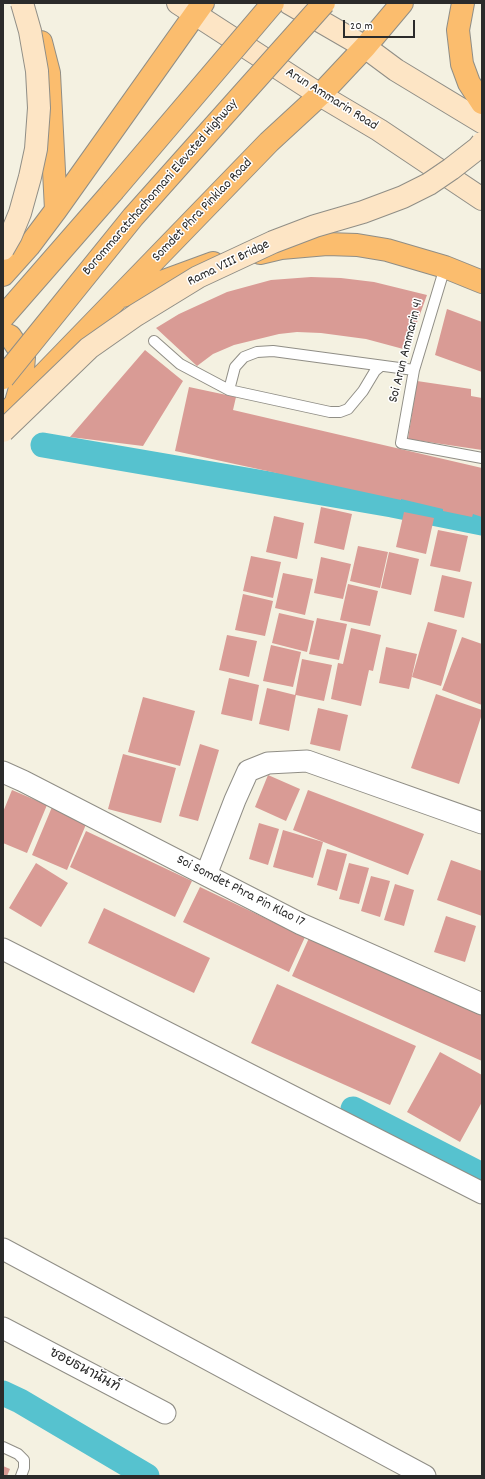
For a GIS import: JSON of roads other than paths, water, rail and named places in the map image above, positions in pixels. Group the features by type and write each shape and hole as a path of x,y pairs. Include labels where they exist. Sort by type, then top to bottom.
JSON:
{"main road":[{"path":"24,3 37,27 48,73 56,210"},
{"path":"3,249 20,214 36,149 39,108 37,71 24,3"},
{"path":"3,316 113,191 273,3"},
{"path":"290,3 365,47 396,70 482,122"},
{"name":"Borommaratchachonnani Elevated Highway","path":"3,378 133,217 324,3"},
{"name":"Somdet Phra Pinklao Road","path":"9,411 269,142 320,95 365,47 402,3"},
{"path":"463,3 458,30 462,64 469,83 482,103"},
{"path":"3,275 29,246 56,210 192,6"},
{"name":"Arun Ammarin Road","path":"192,6 320,95 379,130 482,198"},
{"name":"Rama VIII Bridge","path":"3,431 89,348 136,315 198,277 273,242 315,226 363,212 429,184 446,173 478,148 482,143"},
{"path":"117,298 206,264 281,248 327,244 357,245 387,250 445,267 482,282"},
{"path":"3,333 10,336 24,357 22,381 9,411"}],"street":[{"path":"3,243 29,246"},
{"path":"206,875 248,771 268,763 307,762 482,823"},
{"name":"Soi Somdet Phra Pin Klao 17","path":"3,772 301,924 482,1004"},
{"path":"3,949 482,1193"},
{"path":"3,1249 425,1476"},
{"name":"ซอยธนานันท์","path":"3,1328 166,1413"}],"lane":[{"name":"Soi Arun Ammarin 41","path":"445,267 414,370 401,443 482,458"},
{"path":"154,341 180,364 229,390 330,412 340,412 348,409 363,391 375,371 381,366"},
{"path":"229,390 235,367 244,357 257,352 273,351 414,370"},
{"path":"3,1447 18,1454 24,1460 25,1465 21,1476"}],"waterway":[{"path":"43,445 392,505 482,523"},
{"path":"353,1109 482,1175"},
{"path":"3,1393 20,1401 147,1476"}]}
